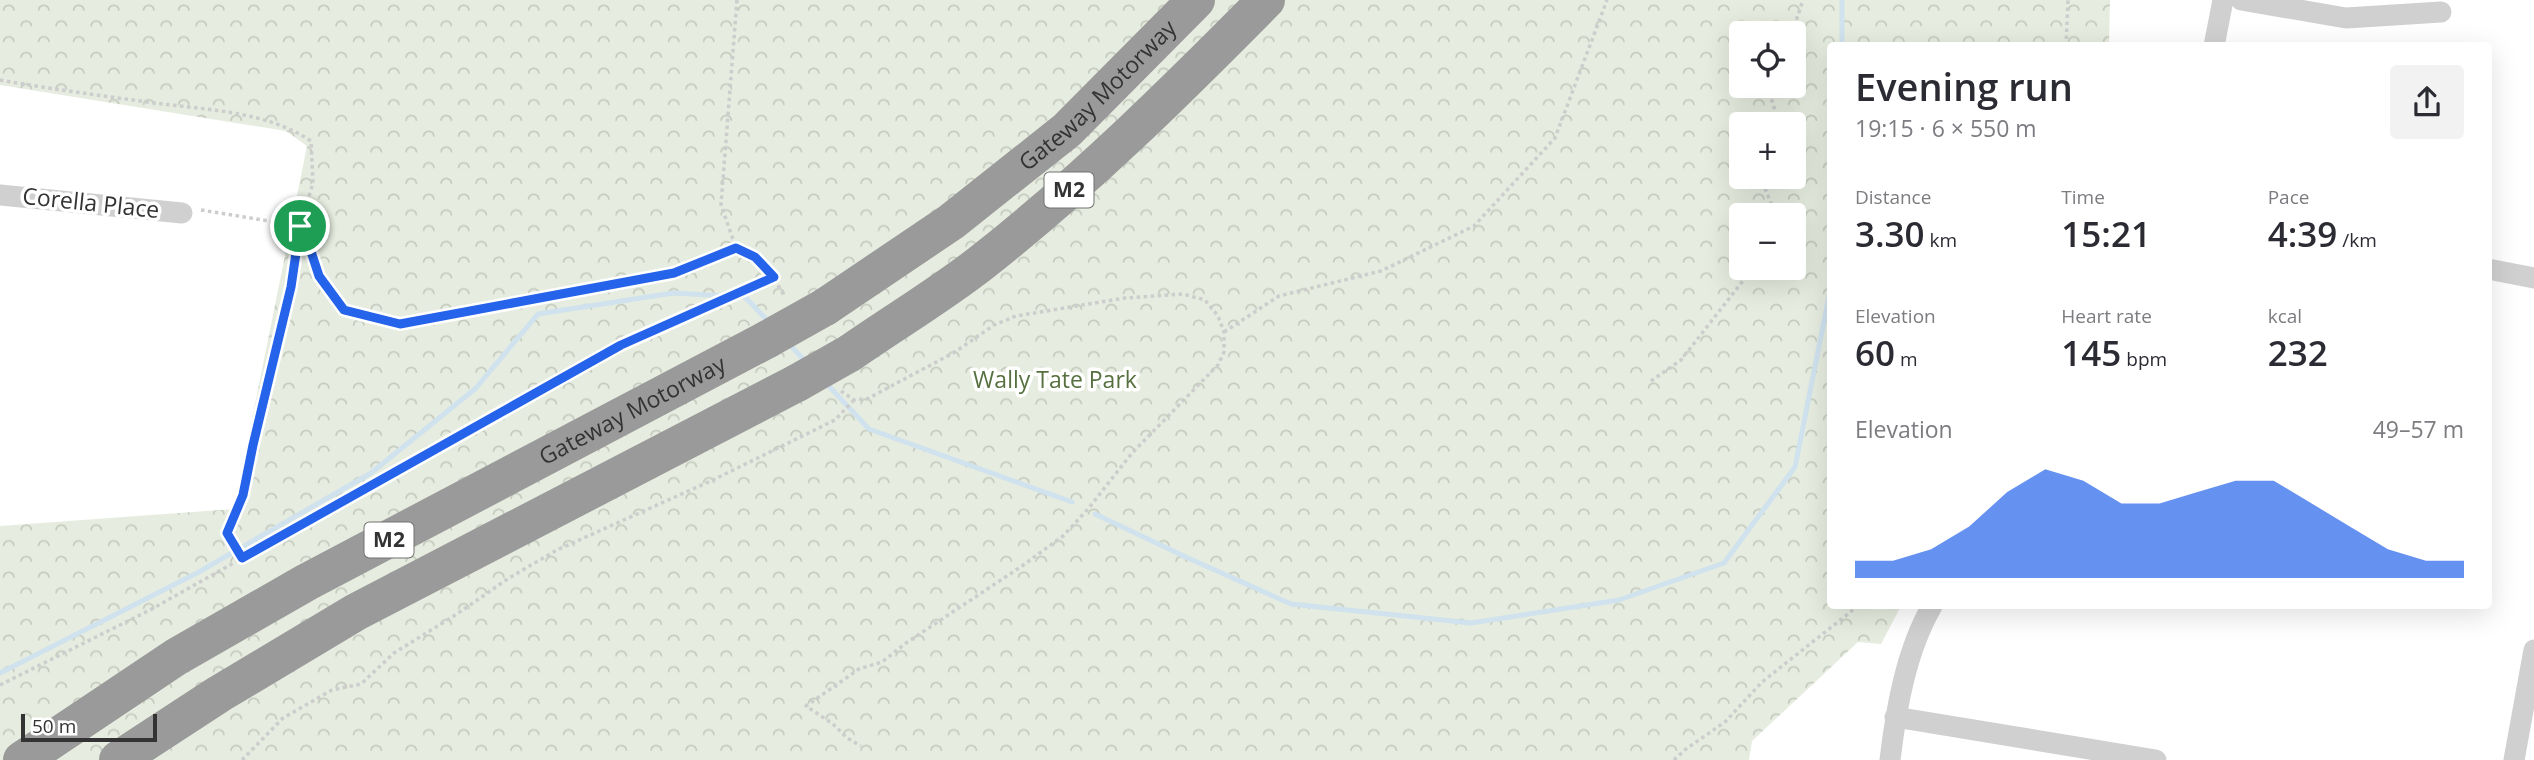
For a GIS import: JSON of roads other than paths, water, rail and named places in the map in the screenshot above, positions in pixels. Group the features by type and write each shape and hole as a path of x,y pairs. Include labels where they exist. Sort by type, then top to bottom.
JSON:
{"highway":[{"name":"Gateway Motorway","path":"22,760 176,657 307,582 825,307 951,222 1067,130 1196,0"},
{"name":"M2","path":"118,760 219,694 356,612 797,383 842,367 979,264 1078,183 1174,93 1266,0"}],"street":[{"path":"2215,42 2223,0"},
{"path":"2241,0 2346,18 2441,12"},
{"name":"Corella Place","path":"0,195 182,213"},
{"path":"2492,271 2534,278"},
{"path":"1890,760 1895,717 1911,658 1931,609"},
{"path":"2514,760 2534,650"},
{"path":"1895,717 2156,760"}],"waterway":[{"path":"1842,0 1842,42"},
{"path":"0,673 197,573 371,473 475,389 538,314 673,293 745,297 768,321"},
{"path":"1095,514 1291,604 1471,623 1619,600 1724,563 1795,467 1827,306"},
{"path":"789,344 806,362"},
{"path":"825,382 869,429 1072,502"}],"park label":[{"name":"Wally Tate Park","path":"1055,380"}]}
